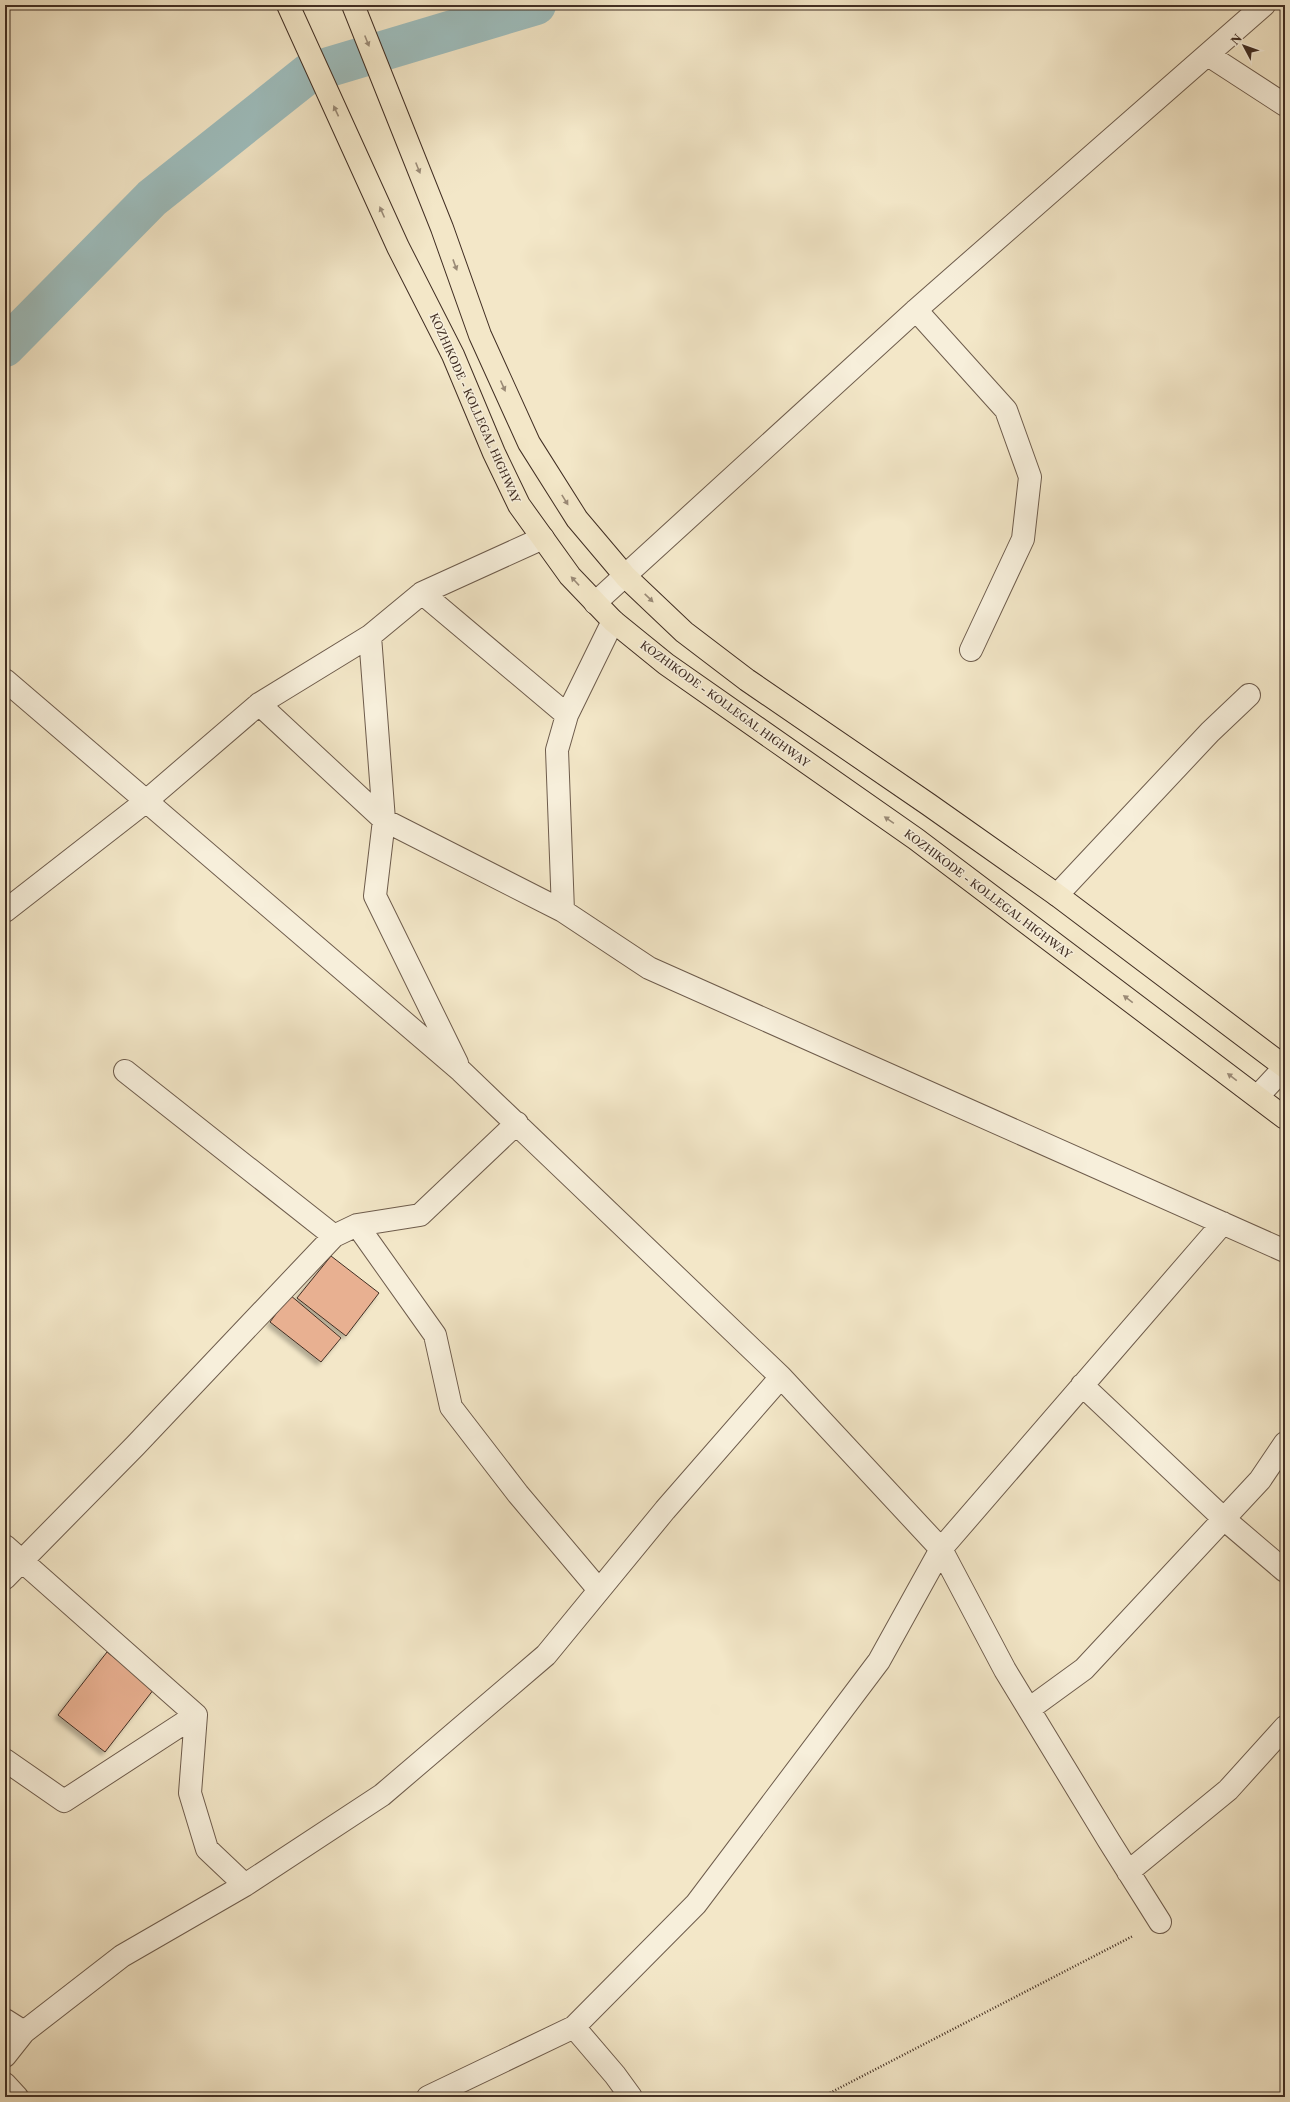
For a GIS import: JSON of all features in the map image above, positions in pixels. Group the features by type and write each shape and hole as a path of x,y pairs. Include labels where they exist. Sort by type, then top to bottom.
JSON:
{"highway":[{"name":"KOZHIKODE - KOLLEGAL HIGHWAY","path":"288,5 398,247 453,355 494,453 519,505 570,576 613,621 666,664 916,839 1258,1096 1285,1118"},
{"path":"353,5 442,228 480,335 529,443 577,519 626,577 684,632 747,680 928,804 1057,895 1285,1067"}],"street":[{"path":"595,603 626,577 916,310 1264,5"},
{"path":"1208,55 1285,105"},
{"path":"916,310 1006,410 1030,477 1023,539 970,650"},
{"path":"5,911 145,802 259,704 370,636 422,593 543,538"},
{"path":"422,593 567,716"},
{"path":"563,912 557,750 567,716 613,621"},
{"path":"370,636 384,820 375,896 461,1071"},
{"path":"5,680 145,802 461,1071 782,1377 941,1549 1005,1670 1160,1922"},
{"path":"1057,895 1210,732 1249,695"},
{"path":"259,704 384,820 563,912 649,968 1285,1251"},
{"path":"1258,1096 1285,1067"},
{"path":"125,1071 334,1236"},
{"path":"5,1578 135,1446 334,1236 357,1225 420,1215 517,1124"},
{"path":"428,2097 574,2027 696,1904 879,1661 941,1549 1223,1223"},
{"path":"357,1225 435,1335 451,1407 518,1494 599,1590"},
{"path":"5,2056 24,2032 122,1956 245,1885 382,1795 546,1655 665,1510 782,1377"},
{"path":"1082,1385 1224,1519 1285,1571"},
{"path":"1029,1709 1084,1669 1260,1480 1285,1443"},
{"path":"5,1546 23,1560 196,1715"},
{"path":"196,1715 190,1793 207,1849 245,1885"},
{"path":"5,1760 64,1801 196,1715"},
{"path":"1128,1872 1228,1790 1285,1727"},
{"path":"5,2020 24,2032"},
{"path":"574,2027 615,2074 631,2097"},
{"path":"5,2084 17,2097"}],"path":[{"path":"822,2097 1160,1922"}],"building":[{"path":"331,1256 379,1293 346,1336 297,1298"},
{"path":"290,1295 341,1338 321,1362 270,1322"},
{"path":"107,1652 154,1689 105,1752 58,1715"}],"waterway":[{"path":"5,347 152,198 309,73 536,5"}]}
